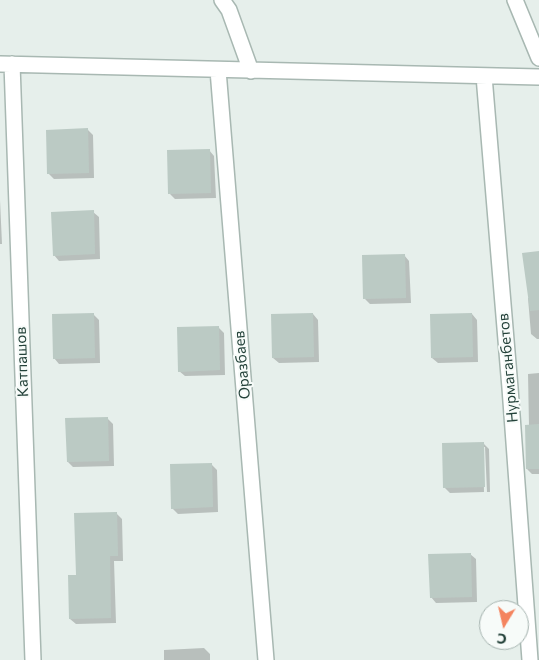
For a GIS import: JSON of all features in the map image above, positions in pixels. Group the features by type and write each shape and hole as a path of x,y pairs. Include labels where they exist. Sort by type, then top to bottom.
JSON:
{"street":[{"path":"222,0 228,10 251,71"},
{"path":"515,0 539,58"},
{"path":"6,64 539,77"},
{"name":"Катпашов","path":"6,64 32,660"},
{"name":"Оразбаев","path":"218,70 266,660"},
{"name":"Нурмаганбетов","path":"484,76 530,660"}],"building":[{"path":"88,128 89,173 47,174 46,130"},
{"path":"210,149 211,193 168,194 167,150"},
{"path":"94,210 95,254 53,256 51,212"},
{"path":"539,251 539,310 530,311 522,253"},
{"path":"405,254 406,298 363,299 362,255"},
{"path":"94,313 95,358 53,359 52,314"},
{"path":"313,313 314,357 272,358 271,314"},
{"path":"472,313 473,357 431,358 430,314"},
{"path":"219,326 220,370 178,372 177,327"},
{"path":"108,417 109,461 67,462 65,418"},
{"path":"539,424 539,469 526,469 525,425"},
{"path":"484,442 485,487 443,488 442,443"},
{"path":"212,463 213,507 171,509 170,464"},
{"path":"117,512 118,556 110,556 111,618 69,619 68,575 76,575 74,513"},
{"path":"471,553 472,597 430,598 428,554"}]}
